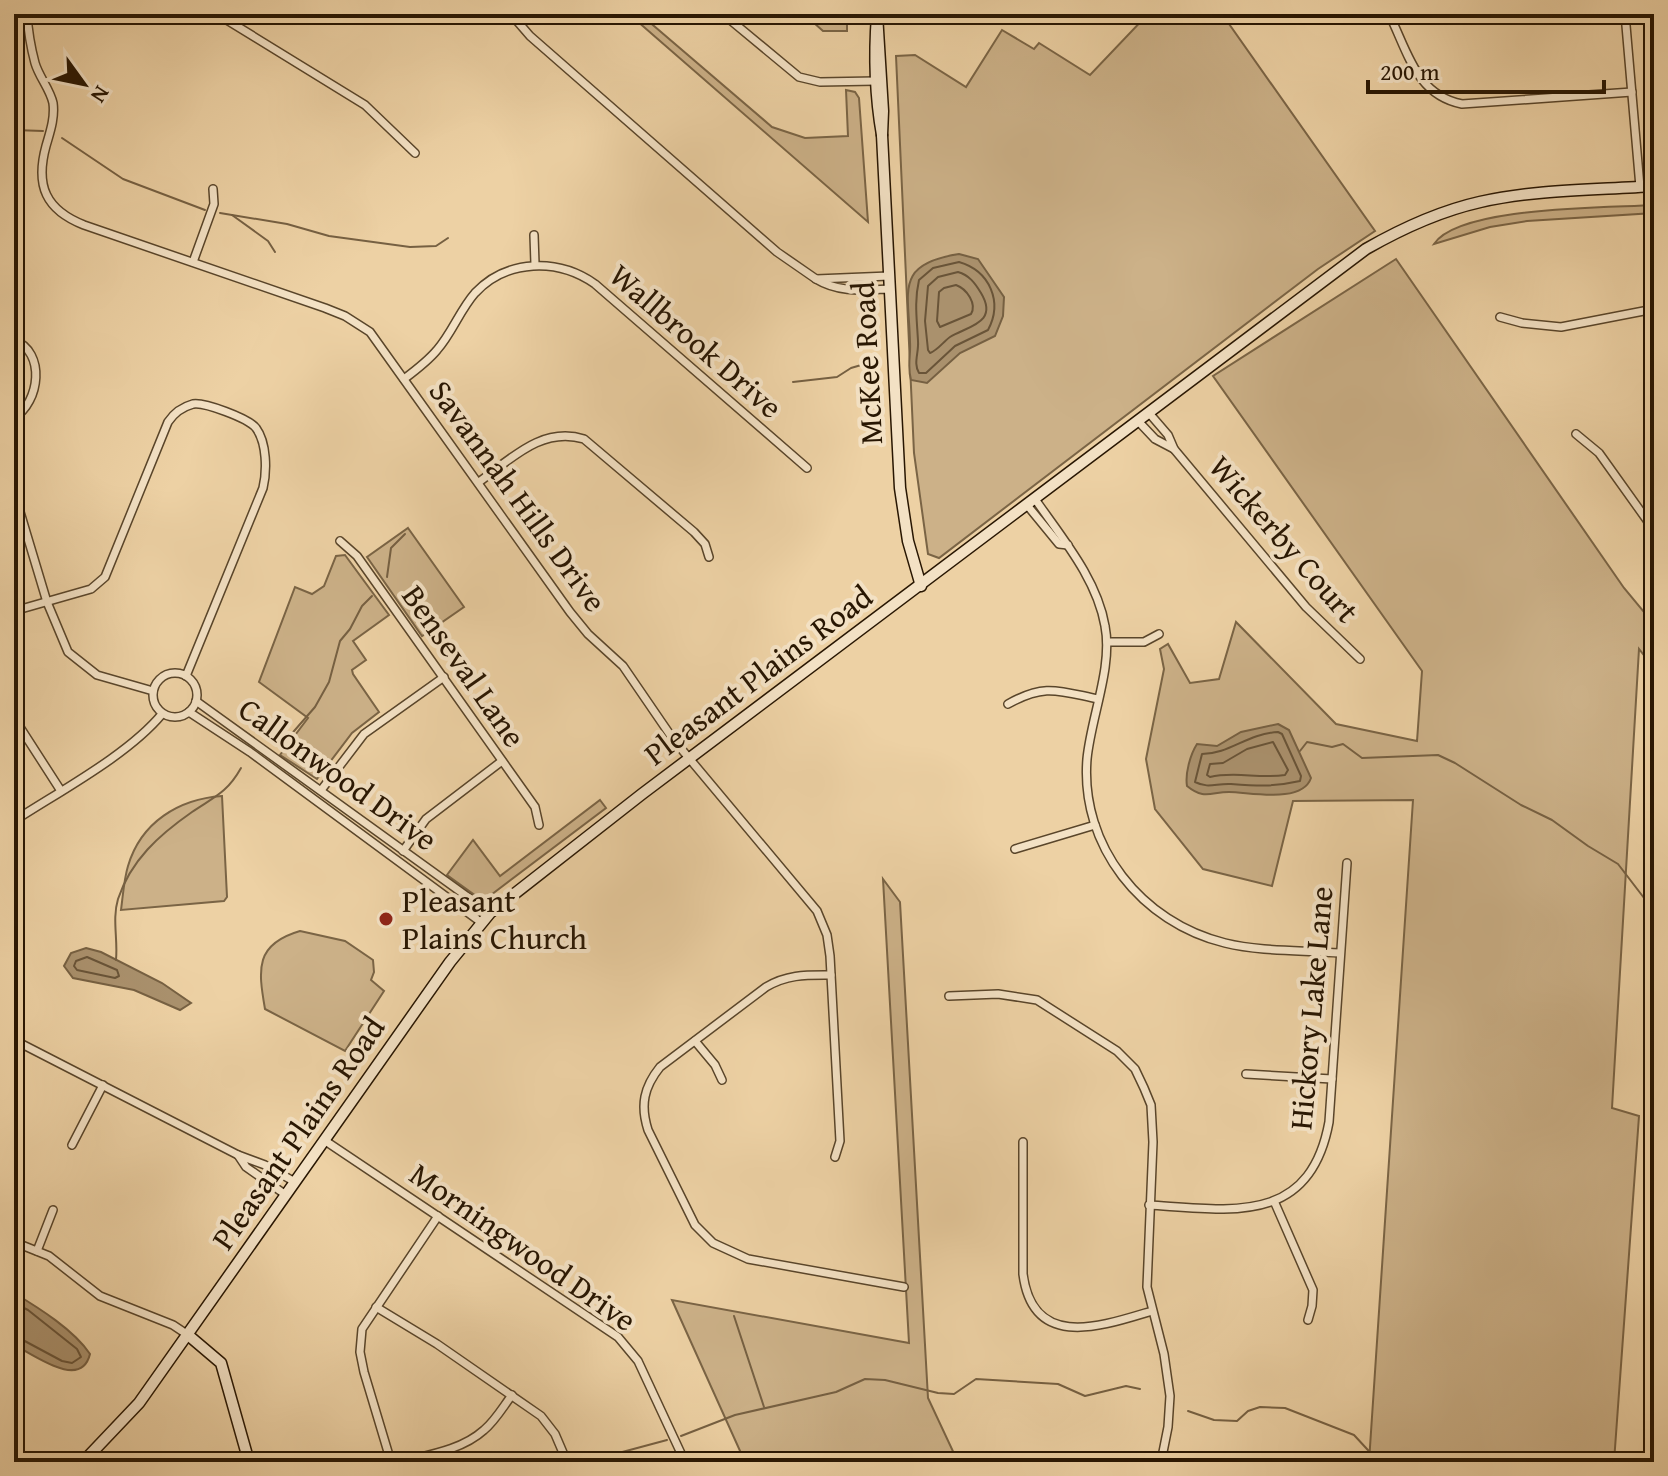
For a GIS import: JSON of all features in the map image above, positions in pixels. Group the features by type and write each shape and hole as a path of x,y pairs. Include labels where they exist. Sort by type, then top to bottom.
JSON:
{"street":[{"name":"Savannah Hills Drive","path":"27,14 35,65 53,103 52,124 41,172 44,192 53,206 68,218 325,308 370,332 570,612 588,634 623,666 689,758 817,911 827,935 831,975 840,1141 835,1157"},
{"path":"217,14 365,105 415,153"},
{"path":"511,14 530,36 777,252 830,288 889,289"},
{"path":"723,14 799,77 820,82 876,81"},
{"path":"1389,14 1422,83 1440,98 1462,104 1632,92"},
{"path":"1625,14 1640,187"},
{"name":"McKee Road","path":"877,15 876,81 882,135 900,488 908,541 921,586"},
{"name":"McKee Road","path":"877,15 882,135"},
{"name":"Pleasant Plains Road","path":"83,1462 139,1403 450,962 490,913 689,758 1346,263 1408,227 1457,208 1492,199 1654,186"},
{"path":"193,262 214,204 213,189"},
{"path":"404,379 438,350 469,300 483,285 508,271 535,264 534,235"},
{"name":"Wallbrook Drive","path":"535,264 573,271 595,284 807,468"},
{"path":"816,279 889,276"},
{"path":"1500,317 1561,327 1654,309"},
{"path":"14,340 31,351 36,361 29,401 14,418"},
{"path":"14,611 91,589 105,577 168,422 174,414 191,405 201,404 245,419 256,428 262,442 266,473 186,676"},
{"name":"Wickerby Court","path":"1149,413 1168,435 1174,449 1306,607 1360,659"},
{"name":"Wickerby Court","path":"1138,421 1155,439 1174,449"},
{"path":"1576,434 1599,453 1653,525"},
{"path":"479,482 534,442 562,435 584,439 694,532 705,544 709,557"},
{"path":"14,492 47,602 68,652 80,664 104,678 153,691"},
{"path":"1031,502 1059,544 1068,545 1095,592 1105,625 1107,642 1087,760 1087,784 1095,825 1108,855 1128,884 1154,909 1181,927 1229,944 1340,953"},
{"name":"Benseval Lane","path":"340,541 357,556 444,677 535,807 539,825"},
{"path":"1107,642 1144,642 1159,634"},
{"path":"173,673 186,676 196,687 196,701 189,712 175,718 162,714 154,704 153,691 160,679 173,673"},
{"path":"322,789 364,734 444,677"},
{"path":"1008,704 1044,689 1098,699"},
{"name":"Callonwood Drive","path":"196,701 490,913"},
{"name":"Callonwood Drive","path":"189,712 250,752 482,923"},
{"path":"14,821 150,727 162,714"},
{"path":"14,718 61,791"},
{"path":"403,851 426,819 502,761"},
{"path":"1015,849 1095,825"},
{"name":"Hickory Lake Lane","path":"1149,1205 1246,1209 1274,1201 1298,1186 1318,1160 1328,1132 1347,863"},
{"path":"831,975 799,974 781,978 660,1067 649,1081 643,1101 648,1130 695,1225 713,1243 748,1259 904,1287"},
{"path":"949,996 998,994 1037,1000 1105,1042 1135,1069 1151,1105 1153,1142 1147,1287 1164,1354 1170,1396 1161,1462"},
{"path":"14,1040 295,1182"},
{"path":"695,1041 715,1065 722,1080"},
{"path":"1246,1074 1332,1079"},
{"path":"72,1145 103,1085"},
{"name":"Morningwood Drive","path":"324,1140 607,1328 626,1344 643,1371 685,1462"},
{"path":"1023,1142 1023,1274 1025,1291 1032,1304 1052,1321 1080,1329 1152,1311"},
{"path":"238,1155 246,1167 286,1195"},
{"path":"1274,1201 1313,1290 1308,1320"},
{"path":"37,1251 53,1210"},
{"path":"391,1462 364,1372 360,1352 362,1329 438,1216"},
{"path":"14,1242 49,1256 100,1296 173,1325 221,1363 249,1462"},
{"path":"376,1307 541,1416 550,1427 567,1462"},
{"path":"400,1462 448,1450 477,1437 512,1395"},
{"path":"1011,1462 1115,1462"}],"shaded area":[{"path":"629,14 640,14 772,127 805,138 848,136 846,90 855,92 859,98 868,222"},
{"path":"804,14 847,14 847,31 823,31"},
{"path":"1148,14 1222,14 1375,231 1318,269 939,558 928,554 914,453 896,56 915,55 966,87 1002,30 1034,49 1039,43 1090,75"},
{"path":"1654,205 1654,213 1527,221 1490,227 1434,244 1449,232 1472,222 1502,216 1536,211"},
{"path":"1396,259 1624,588 1654,624 1654,668 1639,649 1612,1108 1639,1116 1614,1462 1369,1462 1413,800 1293,801 1272,886 1203,869 1155,809 1146,759 1164,669 1160,649 1168,644 1190,683 1219,679 1236,622 1336,724 1417,741 1422,671 1213,376"},
{"path":"408,528 464,607 422,636 367,557"},
{"path":"345,555 389,615 353,641 366,660 352,670 353,674 379,712 352,733 317,779 280,755 308,718 259,682 295,587 312,594 324,586 336,556"},
{"path":"222,796 227,897 224,901 121,910 128,866 134,850 152,825 191,802"},
{"path":"600,800 606,808 483,901 447,875 473,840 500,876"},
{"path":"883,879 900,902 928,1398 958,1462 745,1462 672,1300 909,1343"},
{"path":"300,931 345,941 373,960 371,980 384,991 345,1051 265,1009 261,970 267,951 285,936"}],"water":[{"path":"959,254 978,259 1004,297 1003,316 995,336 960,353 927,383 911,380 910,283 924,265"},
{"path":"1278,724 1289,730 1311,778 1306,786 1287,794 1274,795 1203,794 1187,786 1189,765 1197,744 1217,746 1241,732"},
{"path":"86,948 101,952 162,983 191,1003 180,1010 134,990 73,978 64,966 71,953"},
{"path":"14,1293 75,1336 90,1354 85,1365 67,1370 56,1367 14,1345"}],"waterway":[{"path":"14,130 43,131"},
{"path":"62,138 123,179 205,210"},
{"path":"220,213 287,224 329,236 410,247 436,246 448,238"},
{"path":"232,215 268,241 275,252"},
{"path":"793,382 837,377 851,368 868,363"},
{"path":"387,577 391,548 405,534"},
{"path":"281,746 315,707 329,682 340,641 372,596"},
{"path":"1300,751 1307,742 1332,747 1343,744 1362,758 1438,755 1552,820 1618,864 1654,911"},
{"path":"116,960 116,907 130,872 158,839 225,789 241,768"},
{"path":"734,1316 764,1407"},
{"path":"681,1436 735,1415 836,1392 865,1379 954,1394 976,1379 1058,1384 1085,1396 1126,1386 1140,1389"},
{"path":"1188,1411 1214,1420 1237,1421 1248,1411 1260,1407 1285,1408 1354,1435 1379,1462"},
{"path":"585,1462 667,1440"}],"place":[{"name":"Pleasant Plains Church","path":"386,919"}]}
